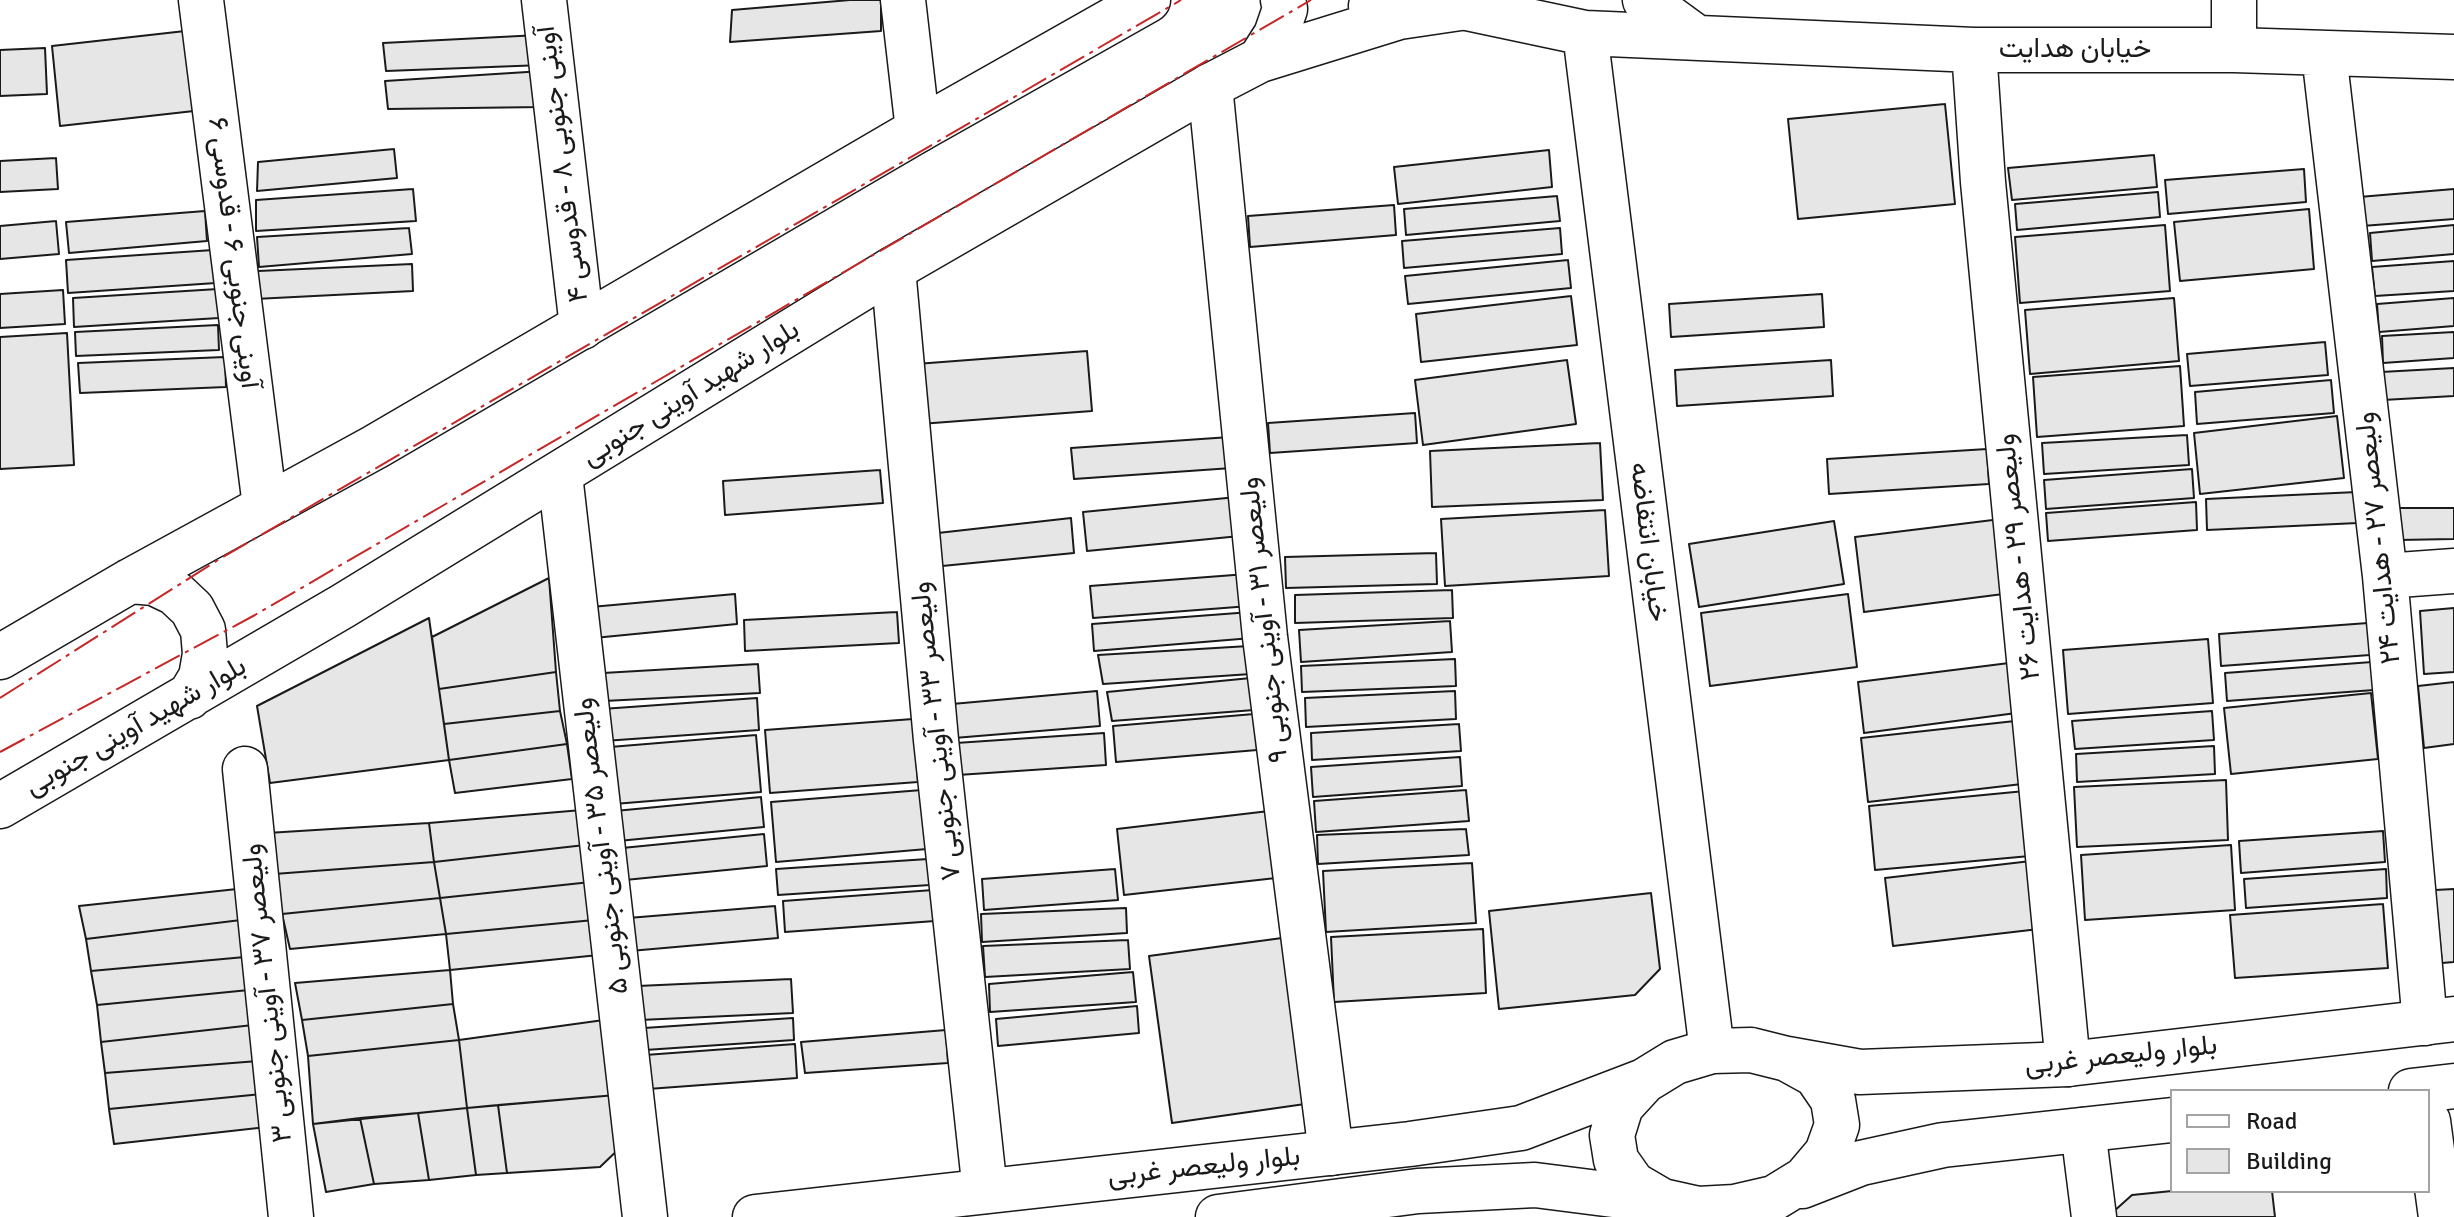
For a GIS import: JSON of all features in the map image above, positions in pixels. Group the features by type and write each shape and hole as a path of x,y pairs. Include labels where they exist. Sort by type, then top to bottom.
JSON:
{"street":[{"name":"آوینی جنوبی ۶ - قدوسی ۶","path":"201,0 265,506"},
{"name":"آوینی جنوبی ۸ - قدوسی ۴","path":"544,0 582,327"},
{"path":"903,0 918,130"},
{"path":"0,657 130,581 375,447 918,130 1148,0"},
{"path":"1260,60 1276,35 1285,9 1283,0"},
{"name":"بلوار شهید آوینی جنوبی","path":"0,806 560,475 893,269 1210,86 1260,60 1381,9 1467,8 1514,0"},
{"path":"1645,0 1697,38"},
{"path":"2234,0 2234,50"},
{"name":"خیابان هدایت","path":"1467,8 1585,33 1974,50 2234,50 2454,57"},
{"name":"خیابان انتفاضه","path":"1585,33 1712,1051"},
{"name":"ولیعصر ۲۹ - هدایت ۲۶","path":"1974,50 1984,198 2068,1064"},
{"name":"ولیعصر ۲۷ - هدایت ۲۴","path":"2324,54 2439,1021"},
{"name":"ولیعصر ۳۱ - آوینی جنوبی ۹","path":"1210,86 1265,637 1331,1153"},
{"name":"ولیعصر ۳۳ - آوینی جنوبی ۷","path":"893,269 936,740 985,1191"},
{"name":"ولیعصر ۳۵ - آوینی جنوبی ۵","path":"560,475 645,1217"},
{"path":"2385,576 2454,571"},
{"path":"130,581 154,583 175,593 192,609 203,630 205,654 201,677 189,697"},
{"name":"ولیعصر ۳۷ - آوینی جنوبی ۳","path":"245,769 291,1217"},
{"name":"بلوار ولیعصر غربی","path":"1787,1059 1860,1072 2068,1064 2439,1021"},
{"path":"1748,1207 1805,1179 1827,1153 1837,1125 1833,1100 1816,1075 1787,1059 1751,1050 1712,1051 1675,1062 1644,1081 1621,1106 1612,1135 1616,1160 1633,1184 1662,1201 1698,1209 1748,1207 1861,1163 1943,1145 2170,1120"},
{"name":"بلوار ولیعصر غربی","path":"755,1217 1331,1153 1521,1128 1644,1081"},
{"path":"2430,1115 2441,1217"},
{"path":"2083,1130 2094,1217"},
{"name":"بلوار ولیعصر غربی","path":"1218,1217 1401,1206 1535,1185 1662,1201"}],"building":[{"path":"881,0 881,31 730,42 732,10"},
{"path":"194,30 203,110 60,126 52,46"},
{"path":"539,35 543,65 386,71 383,43"},
{"path":"45,48 47,94 0,96 0,50"},
{"path":"543,71 543,107 388,109 385,81"},
{"path":"1945,104 1955,204 1798,219 1788,119"},
{"path":"394,149 397,178 257,191 258,162"},
{"path":"1549,150 1552,187 1398,204 1394,167"},
{"path":"2154,155 2157,187 2012,200 2008,168"},
{"path":"56,158 58,189 0,192 0,161"},
{"path":"2304,169 2306,202 2168,214 2165,180"},
{"path":"413,189 416,221 256,231 256,200"},
{"path":"2454,189 2454,219 2362,226 2359,197"},
{"path":"2158,192 2160,217 2017,230 2015,204"},
{"path":"1557,196 1560,221 1406,235 1404,209"},
{"path":"1394,205 1396,235 1250,247 1248,216"},
{"path":"2309,209 2314,269 2180,281 2174,222"},
{"path":"205,211 207,241 69,253 66,222"},
{"path":"56,221 59,254 0,259 0,226"},
{"path":"2165,225 2170,291 2020,303 2015,237"},
{"path":"2454,225 2454,254 2372,261 2370,233"},
{"path":"409,228 412,254 259,267 257,237"},
{"path":"1560,228 1562,254 1404,268 1402,241"},
{"path":"213,250 216,283 68,293 66,260"},
{"path":"1568,260 1571,288 1408,304 1405,276"},
{"path":"2454,261 2454,291 2375,296 2372,267"},
{"path":"412,264 413,291 255,299 258,271"},
{"path":"218,289 219,318 74,327 73,298"},
{"path":"63,290 65,324 0,328 0,294"},
{"path":"1822,294 1824,327 1671,337 1669,304"},
{"path":"1571,296 1577,345 1421,362 1416,314"},
{"path":"2174,298 2179,361 2030,374 2025,310"},
{"path":"2454,298 2454,326 2379,332 2377,304"},
{"path":"218,325 219,350 76,356 75,332"},
{"path":"2454,332 2454,358 2383,363 2382,336"},
{"path":"67,333 74,465 0,469 0,337"},
{"path":"2325,342 2328,375 2190,386 2187,354"},
{"path":"1087,351 1092,411 920,424 916,364"},
{"path":"225,357 226,387 80,393 78,363"},
{"path":"1567,360 1576,424 1423,445 1415,380"},
{"path":"1831,360 1833,396 1677,406 1675,370"},
{"path":"2180,366 2184,426 2037,437 2033,377"},
{"path":"2454,368 2454,396 2383,400 2381,372"},
{"path":"2331,380 2334,413 2197,424 2195,392"},
{"path":"1415,413 1417,443 1270,453 1268,423"},
{"path":"2337,416 2344,478 2200,494 2194,433"},
{"path":"2187,435 2189,465 2044,474 2042,443"},
{"path":"1230,437 1232,468 1074,479 1071,448"},
{"path":"1600,443 1603,500 1432,507 1430,451"},
{"path":"1987,449 1989,484 1829,494 1827,459"},
{"path":"2192,469 2194,498 2046,509 2044,480"},
{"path":"880,470 883,503 725,515 723,481"},
{"path":"2357,492 2358,523 2207,530 2206,499"},
{"path":"1237,497 1240,536 1087,551 1083,512"},
{"path":"2196,502 2197,530 2048,541 2046,513"},
{"path":"2398,508 2454,508 2454,539 2398,540"},
{"path":"1605,510 1609,576 1445,586 1441,519"},
{"path":"1071,518 1074,553 932,567 929,534"},
{"path":"2001,519 2011,593 1864,612 1855,537"},
{"path":"1834,521 1844,584 1699,607 1689,544"},
{"path":"1436,553 1437,584 1286,588 1285,557"},
{"path":"1247,574 1250,606 1093,618 1090,586"},
{"path":"549,578 556,672 439,689 432,637"},
{"path":"1452,590 1453,618 1295,623 1295,595"},
{"path":"735,594 737,624 594,638 591,607"},
{"path":"1848,594 1857,667 1710,686 1701,613"},
{"path":"2454,608 2454,672 2424,674 2420,611"},
{"path":"897,612 899,643 745,651 744,620"},
{"path":"1251,612 1252,638 1094,651 1092,624"},
{"path":"429,618 449,760 270,783 257,706"},
{"path":"1450,621 1452,652 1301,662 1299,630"},
{"path":"2368,623 2370,655 2221,666 2219,634"},
{"path":"2208,639 2213,703 2068,714 2063,650"},
{"path":"1249,646 1251,674 1103,684 1098,655"},
{"path":"1455,659 1456,686 1302,692 1301,666"},
{"path":"2017,662 2024,712 1864,733 1858,682"},
{"path":"2372,662 2374,690 2227,701 2225,673"},
{"path":"758,664 760,693 604,701 603,673"},
{"path":"556,672 560,711 444,724 439,689"},
{"path":"1251,678 1254,710 1112,721 1107,692"},
{"path":"2454,682 2454,744 2424,748 2418,686"},
{"path":"1097,691 1100,726 954,738 952,704"},
{"path":"1455,691 1456,719 1306,727 1305,698"},
{"path":"2371,693 2378,759 2231,774 2224,708"},
{"path":"757,698 759,730 604,741 602,709"},
{"path":"560,711 567,744 449,760 444,724"},
{"path":"2212,711 2214,740 2075,749 2072,721"},
{"path":"1254,714 1257,750 1116,762 1113,726"},
{"path":"913,719 918,782 770,793 765,730"},
{"path":"2015,721 2022,784 1868,802 1861,738"},
{"path":"1459,724 1461,751 1312,760 1311,733"},
{"path":"1104,733 1106,765 958,775 956,743"},
{"path":"756,735 761,792 614,804 610,747"},
{"path":"567,744 572,779 455,793 449,760"},
{"path":"2214,746 2215,774 2077,782 2076,754"},
{"path":"1460,757 1462,786 1313,797 1311,767"},
{"path":"2226,780 2228,840 2077,847 2074,787"},
{"path":"922,790 927,849 776,862 771,802"},
{"path":"1466,790 1469,821 1316,832 1314,801"},
{"path":"2025,791 2030,856 1875,870 1869,806"},
{"path":"761,797 764,827 618,841 615,811"},
{"path":"582,810 585,845 434,862 429,823"},
{"path":"1269,811 1276,878 1124,895 1117,829"},
{"path":"429,823 434,862 274,874 267,833"},
{"path":"1466,829 1469,855 1318,864 1317,835"},
{"path":"2383,831 2385,862 2241,873 2239,841"},
{"path":"764,834 767,866 625,880 622,848"},
{"path":"585,845 591,882 440,898 434,862"},
{"path":"2231,845 2235,910 2085,920 2081,855"},
{"path":"928,859 930,885 778,895 776,869"},
{"path":"2031,861 2039,929 1893,946 1885,878"},
{"path":"434,862 440,898 282,914 274,874"},
{"path":"1472,863 1476,923 1326,932 1323,871"},
{"path":"1115,869 1118,900 984,910 982,879"},
{"path":"2386,869 2387,898 2246,908 2244,879"},
{"path":"591,882 594,920 446,934 440,898"},
{"path":"237,889 241,920 86,939 79,906"},
{"path":"2454,889 2454,962 2442,963 2435,890"},
{"path":"933,890 935,921 785,932 783,901"},
{"path":"1651,893 1660,969 1635,995 1499,1009 1489,911"},
{"path":"440,898 446,934 290,949 282,914"},
{"path":"2383,904 2388,968 2235,978 2230,915"},
{"path":"775,906 778,938 630,951 628,918"},
{"path":"1126,908 1127,933 982,942 981,914"},
{"path":"241,920 245,957 91,971 86,939"},
{"path":"594,920 599,955 450,970 446,934"},
{"path":"1483,929 1486,993 1334,1002 1331,937"},
{"path":"1282,938 1305,1104 1172,1123 1149,956"},
{"path":"1128,940 1130,969 985,977 983,946"},
{"path":"245,957 249,990 97,1005 91,971"},
{"path":"450,970 453,1004 302,1020 295,983"},
{"path":"1133,972 1136,1002 990,1012 989,984"},
{"path":"791,979 793,1013 640,1020 638,986"},
{"path":"249,990 253,1025 101,1042 97,1005"},
{"path":"453,1004 459,1040 308,1056 302,1020"},
{"path":"1137,1006 1139,1033 998,1046 996,1019"},
{"path":"793,1018 794,1040 645,1050 644,1028"},
{"path":"611,1019 616,1095 467,1108 459,1040"},
{"path":"253,1025 258,1061 105,1073 101,1042"},
{"path":"946,1030 948,1063 805,1073 801,1042"},
{"path":"459,1040 467,1108 313,1124 308,1056"},
{"path":"795,1044 797,1078 648,1089 645,1055"},
{"path":"258,1061 262,1094 109,1109 105,1073"},
{"path":"262,1094 267,1127 114,1144 109,1109"},
{"path":"616,1095 623,1145 600,1167 507,1173 498,1105"},
{"path":"498,1105 507,1173 476,1175 467,1108"},
{"path":"467,1108 476,1175 429,1180 418,1113"},
{"path":"418,1113 429,1180 374,1184 360,1118"},
{"path":"360,1118 374,1184 326,1192 313,1124"},
{"path":"2170,1191 2272,1193 2275,1217 2114,1217 2113,1212 2132,1195"}],"power":[{"path":"0,698 218,560 1181,0"},
{"path":"0,752 255,615 1311,0"}]}
